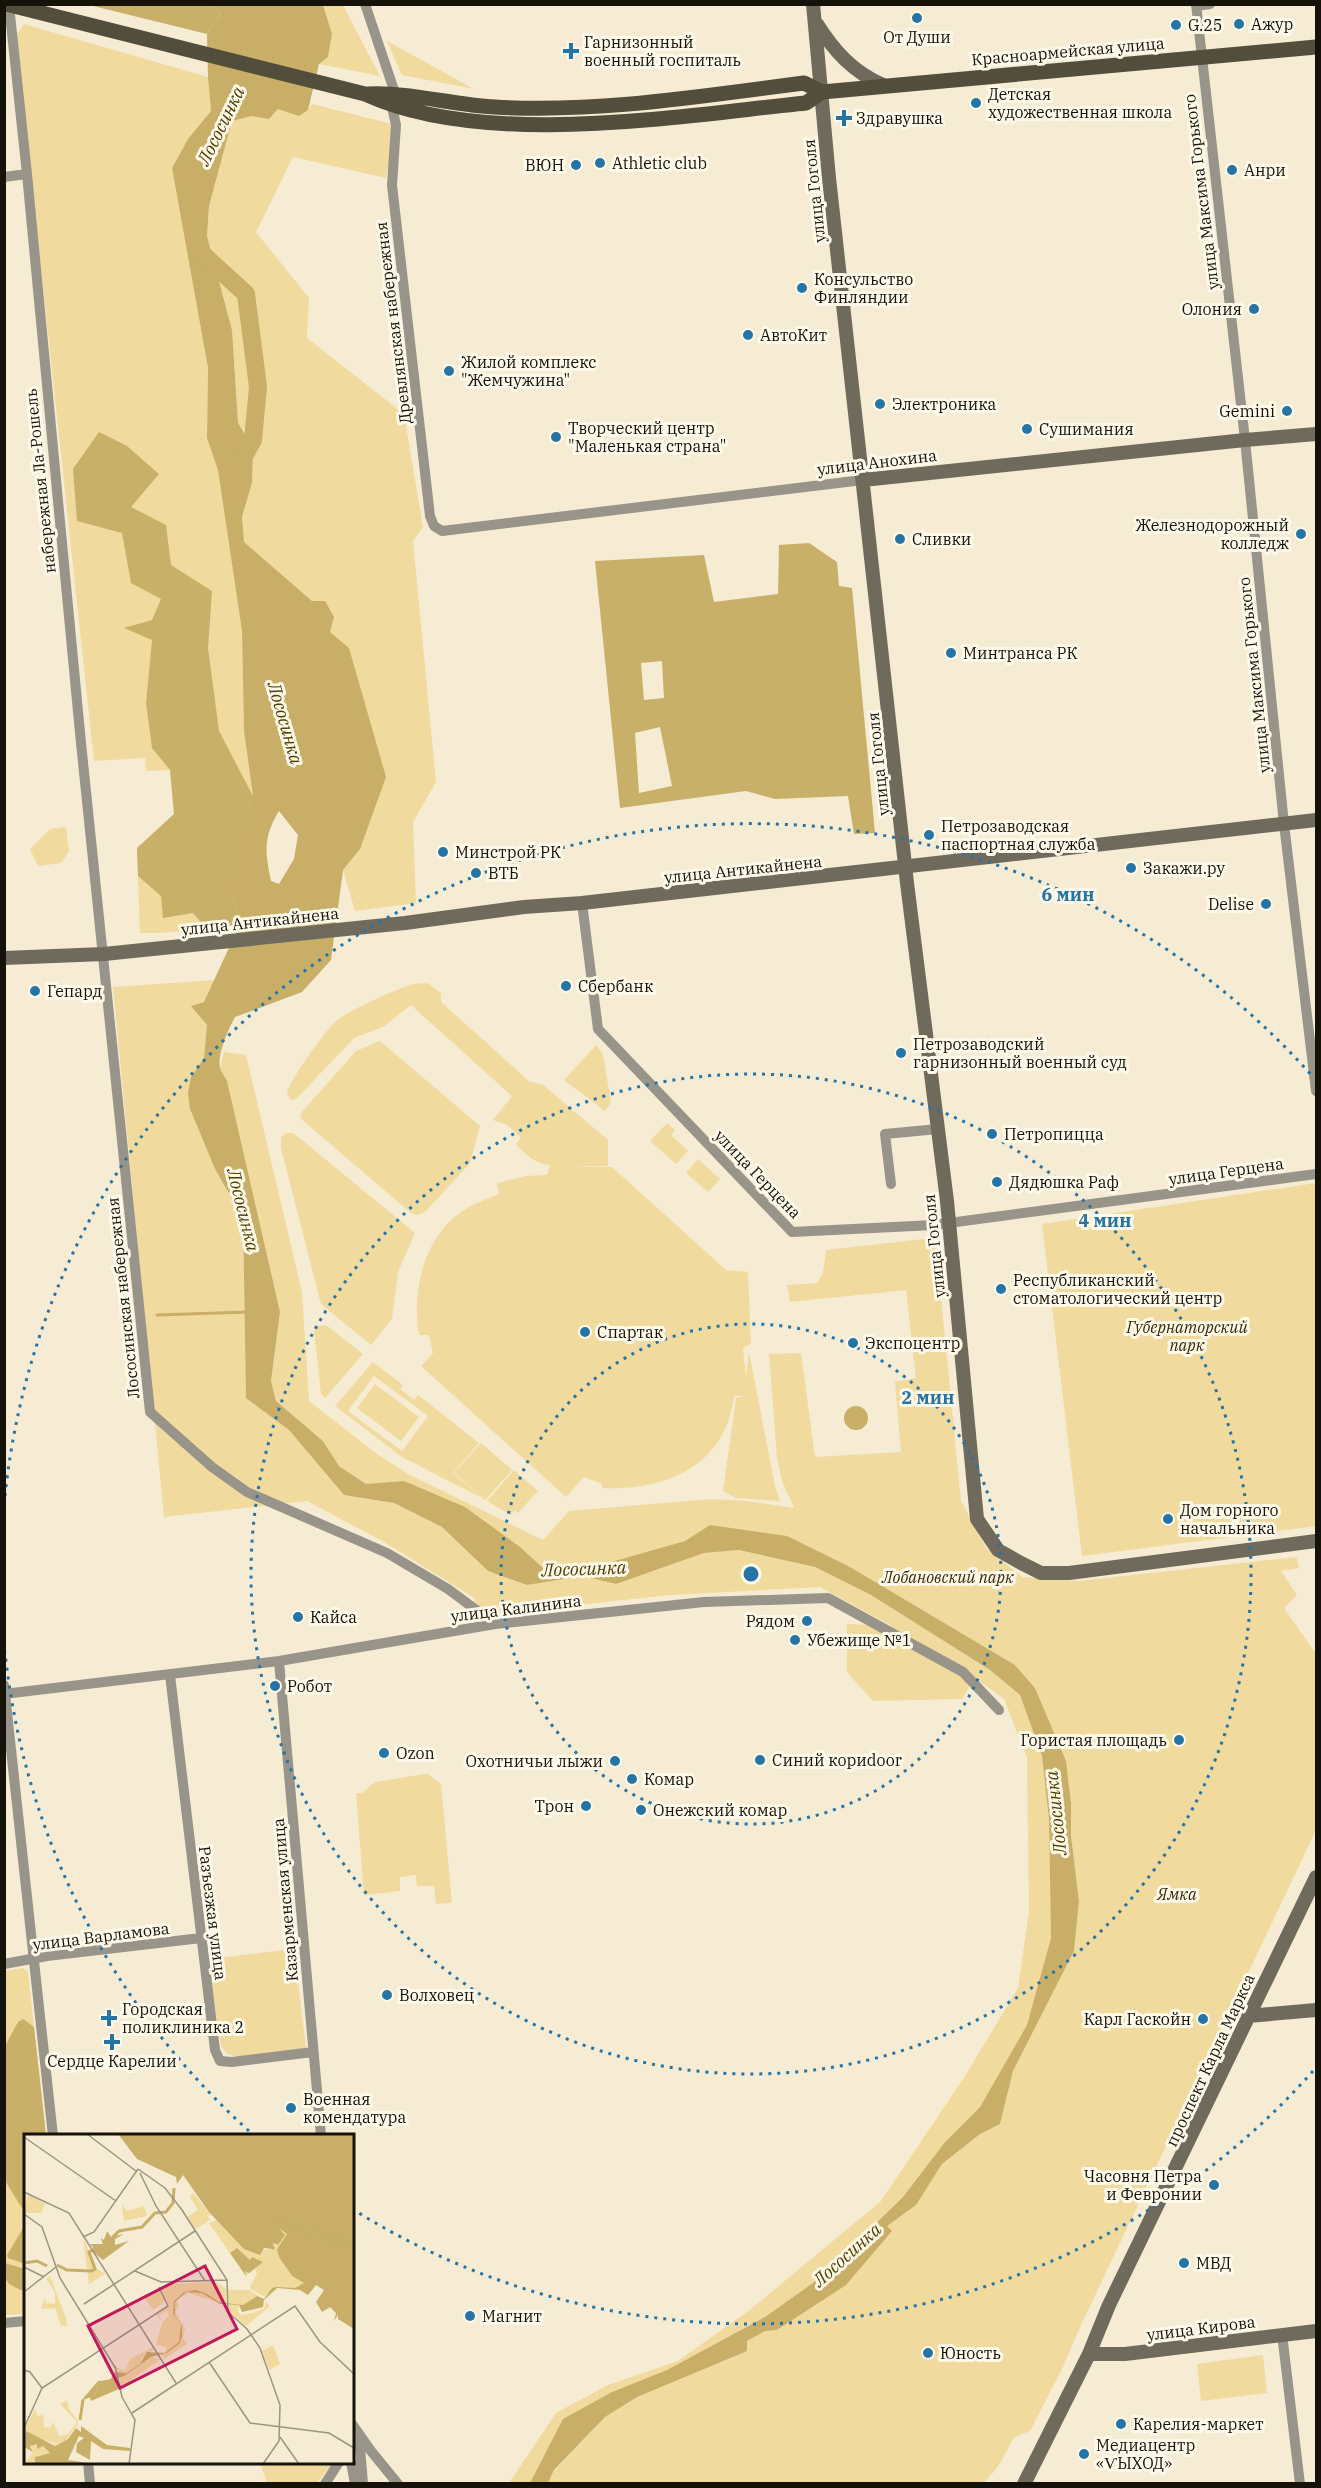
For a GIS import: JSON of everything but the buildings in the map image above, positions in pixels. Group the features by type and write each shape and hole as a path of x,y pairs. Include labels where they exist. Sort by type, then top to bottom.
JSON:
{"main road":[{"name":"улица Гоголя","path":"813,4 830,188 906,867 949,1223 977,1519 998,1550 1041,1573 1069,1573 1317,1541"},
{"name":"Красноармейская улица","path":"7,5 394,100 446,118 494,123 578,123 660,118 806,103 822,92 883,85 1317,47"},
{"path":"814,20 832,48 843,60 869,79 883,85"},
{"name":"улица Анохина","path":"863,480 1317,434"},
{"name":"улица Антикайнена","path":"4,958 104,954 405,923 524,907 582,903 1317,820"},
{"name":"проспект Карла Маркса","path":"1024,2484 1089,2354 1109,2305 1317,1877"},
{"path":"1248,2016 1317,2010"},
{"name":"улица Кирова","path":"1089,2354 1125,2354 1317,2331"}],"street":[{"name":"Древлянская набережная","path":"365,4 394,100 396,125 392,185 430,516 434,526 441,531"},
{"path":"1196,5 1210,4"},
{"name":"набережная Ла-Рошель","path":"7,5 27,174 81,743 104,954"},
{"name":"улица Максима Горького","path":"1196,5 1245,440 1284,824 1317,1091"},
{"path":"4,177 27,174"},
{"name":"улица Анохина","path":"441,531 863,480"},
{"name":"улица Герцена","path":"582,903 598,1029 792,1232 949,1223 1317,1174"},
{"name":"Лососинская набережная","path":"104,954 150,1412 212,1467 247,1492 387,1553 448,1589 495,1624"},
{"path":"891,1184 885,1134 938,1129"},
{"name":"улица Калинина","path":"5,1691 170,1675 279,1661 495,1624 704,1602 828,1598 963,1672 999,1710"},
{"name":"Казарменская улица","path":"279,1661 321,2134"},
{"name":"Разъезжая улица","path":"170,1675 215,2050 220,2061 232,2062 313,2052"},
{"path":"5,1691 53,2134"},
{"name":"улица Варламова","path":"4,1964 201,1938"},
{"path":"4,2323 24,2321"},
{"path":"1282,2334 1300,2484"},
{"path":"354,2427 398,2484"},
{"path":"359,2435 363,2484"},
{"path":"88,2464 90,2484"},
{"path":"325,2484 338,2464"},
{"path":"351,2464 355,2484"}],"green space":[{"path":"323,5 343,5 380,76 319,64 328,57 332,34"},
{"path":"24,24 208,77 211,111 188,139 172,168 208,368 207,438 218,469 242,631 244,731 253,796 234,899 242,925 140,933 137,848 174,815 170,770 146,771 145,758 94,761 16,36"},
{"path":"387,41 474,89 402,75"},
{"path":"312,104 396,125 386,178 293,157 256,232 309,298 307,338 404,414 423,527 413,541 436,782 413,822 416,903 355,911 343,870 360,849 330,632 312,601 243,542 242,517 252,483 249,439 238,423 232,330 207,236 209,206 232,121 251,115 269,119 278,109 308,110"},
{"path":"66,827 69,851 61,863 38,866 30,849 50,829"},
{"path":"216,980 204,1002 192,1006 207,1025 204,1058 191,1077 190,1109 215,1169 243,1218 246,1398 289,1430 344,1495 394,1503 442,1527 488,1571 527,1585 583,1576 616,1584 704,1553 739,1550 815,1567 871,1595 990,1670 1020,1695 1042,1756 1049,1820 1051,1938 1027,2025 980,2107 945,2142 903,2197 820,2278 765,2317 667,2370 612,2392 564,2419 530,2483 509,2483 556,2413 608,2385 678,2361 751,2309 881,2201 965,2076 1018,1988 1029,1911 1027,1758 1004,1699 975,1678 962,1699 873,1701 847,1672 847,1624 892,1626 820,1587 671,1595 463,1617 476,1599 384,1542 307,1501 164,1517 113,987"},
{"name":"Спартак","path":"428,983 441,993 441,1002 530,1082 542,1084 608,1140 608,1166 560,1166 612,1167 726,1270 748,1272 751,1344 743,1348 746,1378 749,1352 775,1486 780,1501 736,1498 723,1491 736,1398 745,1396 734,1396 729,1420 719,1440 705,1457 689,1469 669,1479 625,1488 602,1488 602,1484 584,1477 566,1497 421,1366 433,1353 429,1335 420,1335 418,1330 417,1298 424,1265 438,1236 461,1212 499,1194 497,1183 526,1176 547,1175 550,1165 540,1163 528,1155 516,1145 521,1137 507,1125 493,1120 512,1096 411,1005 383,1027 354,1038 296,1099 291,1100 287,1094 300,1068 335,1022 361,1006 397,990 414,984"},
{"path":"380,1041 480,1126 470,1163 426,1211 418,1215 411,1213 300,1118 302,1112 356,1051"},
{"path":"596,1045 603,1054 611,1103 605,1111 564,1080"},
{"path":"224,1052 246,1055 302,1292 309,1401 377,1454 408,1474 543,1540 569,1511 710,1499 747,1501 794,1508 782,1481 777,1458 769,1354 801,1353 815,1457 901,1452 895,1382 916,1378 906,1290 790,1302 787,1285 817,1283 823,1273 826,1250 923,1239 936,1247 961,1501 986,1548 1022,1577 1078,1581 1297,1557 1299,1568 1281,1571 1297,1595 1284,1608 1316,1654 1316,1830 1061,2371 1030,2431 1013,2438 1001,2462 983,2483 548,2483 554,2471 605,2417 637,2397 765,2331 778,2330 892,2231 886,2226 916,2205 942,2164 980,2134 1000,2124 1013,2071 1074,1951 1079,1901 1071,1836 1071,1803 1066,1761 1035,1688 1015,1665 850,1567 731,1529 710,1525 685,1541 611,1562 543,1568 520,1547 404,1481 366,1484 339,1466 323,1441 276,1401 271,1381 280,1312 220,1068"},
{"path":"667,1123 675,1130 671,1135 688,1151 676,1164 650,1141"},
{"path":"285,1133 293,1133 297,1136 415,1233 398,1272 392,1319 371,1345 321,1304 281,1148 281,1137"},
{"path":"698,1159 720,1179 708,1192 686,1173"},
{"name":"Губернаторский парк","path":"1316,1183 1316,1526 1082,1556 1042,1224"},
{"path":"326,1325 363,1354 325,1398 321,1394 314,1331 318,1326"},
{"path":"373,1362 403,1385 400,1389 414,1400 418,1395 479,1443 453,1473 482,1498 402,1457 335,1406","holes":["374,1376 428,1416 402,1451 348,1411"]},
{"path":"375,1384 419,1417 401,1441 357,1408"},
{"path":"481,1443 512,1470 485,1500 454,1473"},
{"path":"514,1470 538,1491 518,1513 515,1510 511,1515 487,1501"},
{"path":"428,1774 441,1784 452,1903 436,1904 434,1886 417,1886 416,1875 400,1877 400,1891 364,1895 356,1793 362,1793 375,1782"},
{"path":"294,1949 306,2048 238,2057 227,2054 221,2046 208,1959"},
{"path":"23,1968 28,1972 46,2134 24,2134 24,2314 5,2315 4,1971"},
{"path":"1263,2355 1267,2393 1201,2401 1197,2364"},
{"path":"260,2464 332,2464 316,2484 267,2483"}],"shaded area":[{"path":"89,5 212,5 221,14 207,34"},
{"path":"99,432 127,446 159,474 131,507 166,525 171,565 212,591 208,648 219,731 253,796 219,896 234,899 242,925 206,928 193,913 163,918 161,896 138,876 137,848 174,814 170,770 152,748 146,703 152,640 124,628 152,620 161,599 131,583 122,533 77,521 73,469"},
{"path":"809,543 837,562 839,586 852,588 875,833 854,834 848,796 775,799 746,791 620,808 595,561 704,555 714,602 778,594 779,545","holes":["662,661 664,698 644,700 641,663","660,727 672,786 639,793 635,733"]},
{"path":"23,2019 34,2027 46,2134 24,2134 24,2211 4,2179 5,2046 18,2022"},
{"path":"24,2227 24,2264 8,2258 7,2255"},
{"path":"5,2263 24,2269 23,2291 12,2286 5,2274"}],"water":[{"path":"212,5 323,5 332,34 328,57 319,64 308,110 299,116 278,109 269,119 251,116 232,121 209,206 207,236 232,330 238,423 248,439 253,440 252,483 242,517 244,542 312,601 325,601 334,617 330,632 349,648 386,777 360,849 343,870 331,960 302,992 235,1017 220,1056 220,1068 227,1081 280,1312 271,1381 276,1401 323,1441 339,1466 366,1484 404,1481 465,1507 520,1547 543,1568 611,1562 685,1541 710,1525 787,1536 850,1567 1015,1665 1035,1688 1066,1761 1071,1803 1071,1836 1079,1901 1074,1951 1013,2071 1000,2124 980,2134 942,2164 916,2205 887,2226 892,2231 846,2285 777,2330 765,2331 747,2341 747,2351 637,2397 605,2417 554,2470 548,2483 530,2483 563,2419 612,2392 667,2370 765,2317 820,2278 903,2197 945,2142 980,2107 1027,2025 1051,1938 1049,1820 1042,1756 1020,1695 990,1670 871,1595 815,1567 739,1550 704,1553 616,1584 583,1576 527,1585 488,1571 442,1527 394,1503 344,1495 289,1430 246,1398 243,1218 215,1169 190,1109 188,1093 191,1077 204,1058 207,1025 191,1006 204,1002 233,939 242,925 234,899 218,896 253,796 244,731 242,631 218,470 207,438 208,368 172,168 188,139 211,111 207,34 221,14","holes":["279,811 298,835 294,859 279,884 271,881 267,845 270,829"]},
{"path":"856,1406 861,1407 867,1413 867,1423 861,1429 856,1430 851,1429 845,1423 844,1418 845,1413 851,1407"}],"waterway":[{"name":"Лососинка","path":"198,250 246,294 258,387 253,440 242,460"},
{"path":"201,917 216,916 239,920"},
{"path":"157,1315 248,1312"}],"place":[{"name":"От Души","path":"917,18"},
{"name":"Ажур","path":"1239,24"},
{"name":"G.25","path":"1176,25"},
{"name":"Гарнизонный военный госпиталь","path":"571,51"},
{"name":"Детская художественная школа","path":"976,103"},
{"name":"Здравушка","path":"844,118"},
{"name":"Athletic club","path":"600,163"},
{"name":"ВЮН","path":"576,165"},
{"name":"Анри","path":"1232,170"},
{"name":"Консульство Финляндии","path":"802,288"},
{"name":"Олония","path":"1254,309"},
{"name":"АвтоКит","path":"748,335"},
{"name":"Жилой комплекс \"Жемчужина\"","path":"449,371"},
{"name":"Электроника","path":"880,404"},
{"name":"Gemini","path":"1287,411"},
{"name":"Сушимания","path":"1027,429"},
{"name":"Творческий центр \"Маленькая страна\"","path":"556,437"},
{"name":"Железнодорожный колледж","path":"1301,534"},
{"name":"Сливки","path":"900,539"},
{"name":"Минтранса РК","path":"951,653"},
{"name":"Петрозаводская паспортная служба","path":"929,835"},
{"name":"Минстрой РК","path":"443,852"},
{"name":"Закажи.ру","path":"1131,868"},
{"name":"ВТБ","path":"476,873"},
{"name":"Delise","path":"1266,904"},
{"name":"Сбербанк","path":"566,986"},
{"name":"Гепард","path":"35,991"},
{"name":"Петрозаводский гарнизонный военный суд","path":"901,1053"},
{"name":"Петропицца","path":"992,1134"},
{"name":"Дядюшка Раф","path":"997,1182"},
{"name":"Республиканский стоматологический центр","path":"1001,1289"},
{"name":"Спартак","path":"585,1332"},
{"name":"Экспоцентр","path":"853,1343"},
{"name":"Дом горного начальника","path":"1168,1519"},
{"name":"Кайса","path":"298,1617"},
{"name":"Рядом","path":"807,1621"},
{"name":"Убежище №1","path":"795,1640"},
{"name":"Робот","path":"275,1686"},
{"name":"Гористая площадь","path":"1179,1740"},
{"name":"Ozon","path":"384,1753"},
{"name":"Синий кориdoor","path":"760,1760"},
{"name":"Охотничьи лыжи","path":"615,1761"},
{"name":"Комар","path":"632,1779"},
{"name":"Трон","path":"586,1806"},
{"name":"Онежский комар","path":"641,1810"},
{"name":"Волховец","path":"387,1995"},
{"name":"Городская поликлиника 2","path":"109,2018"},
{"name":"Карл Гаскойн","path":"1203,2019"},
{"name":"Сердце Карелии","path":"112,2042"},
{"name":"Военная комендатура","path":"291,2108"},
{"name":"Часовня Петра и Февронии","path":"1214,2185"},
{"name":"МВД","path":"1184,2263"},
{"name":"Магнит","path":"470,2316"},
{"name":"Юность","path":"928,2353"},
{"name":"Карелия-маркет","path":"1121,2424"},
{"name":"Медиацентр «ѴЫХОД»","path":"1084,2454"}],"park label":[{"name":"Лобановский парк","path":"948,1577"},
{"name":"Ямка","path":"1177,1894"}]}
